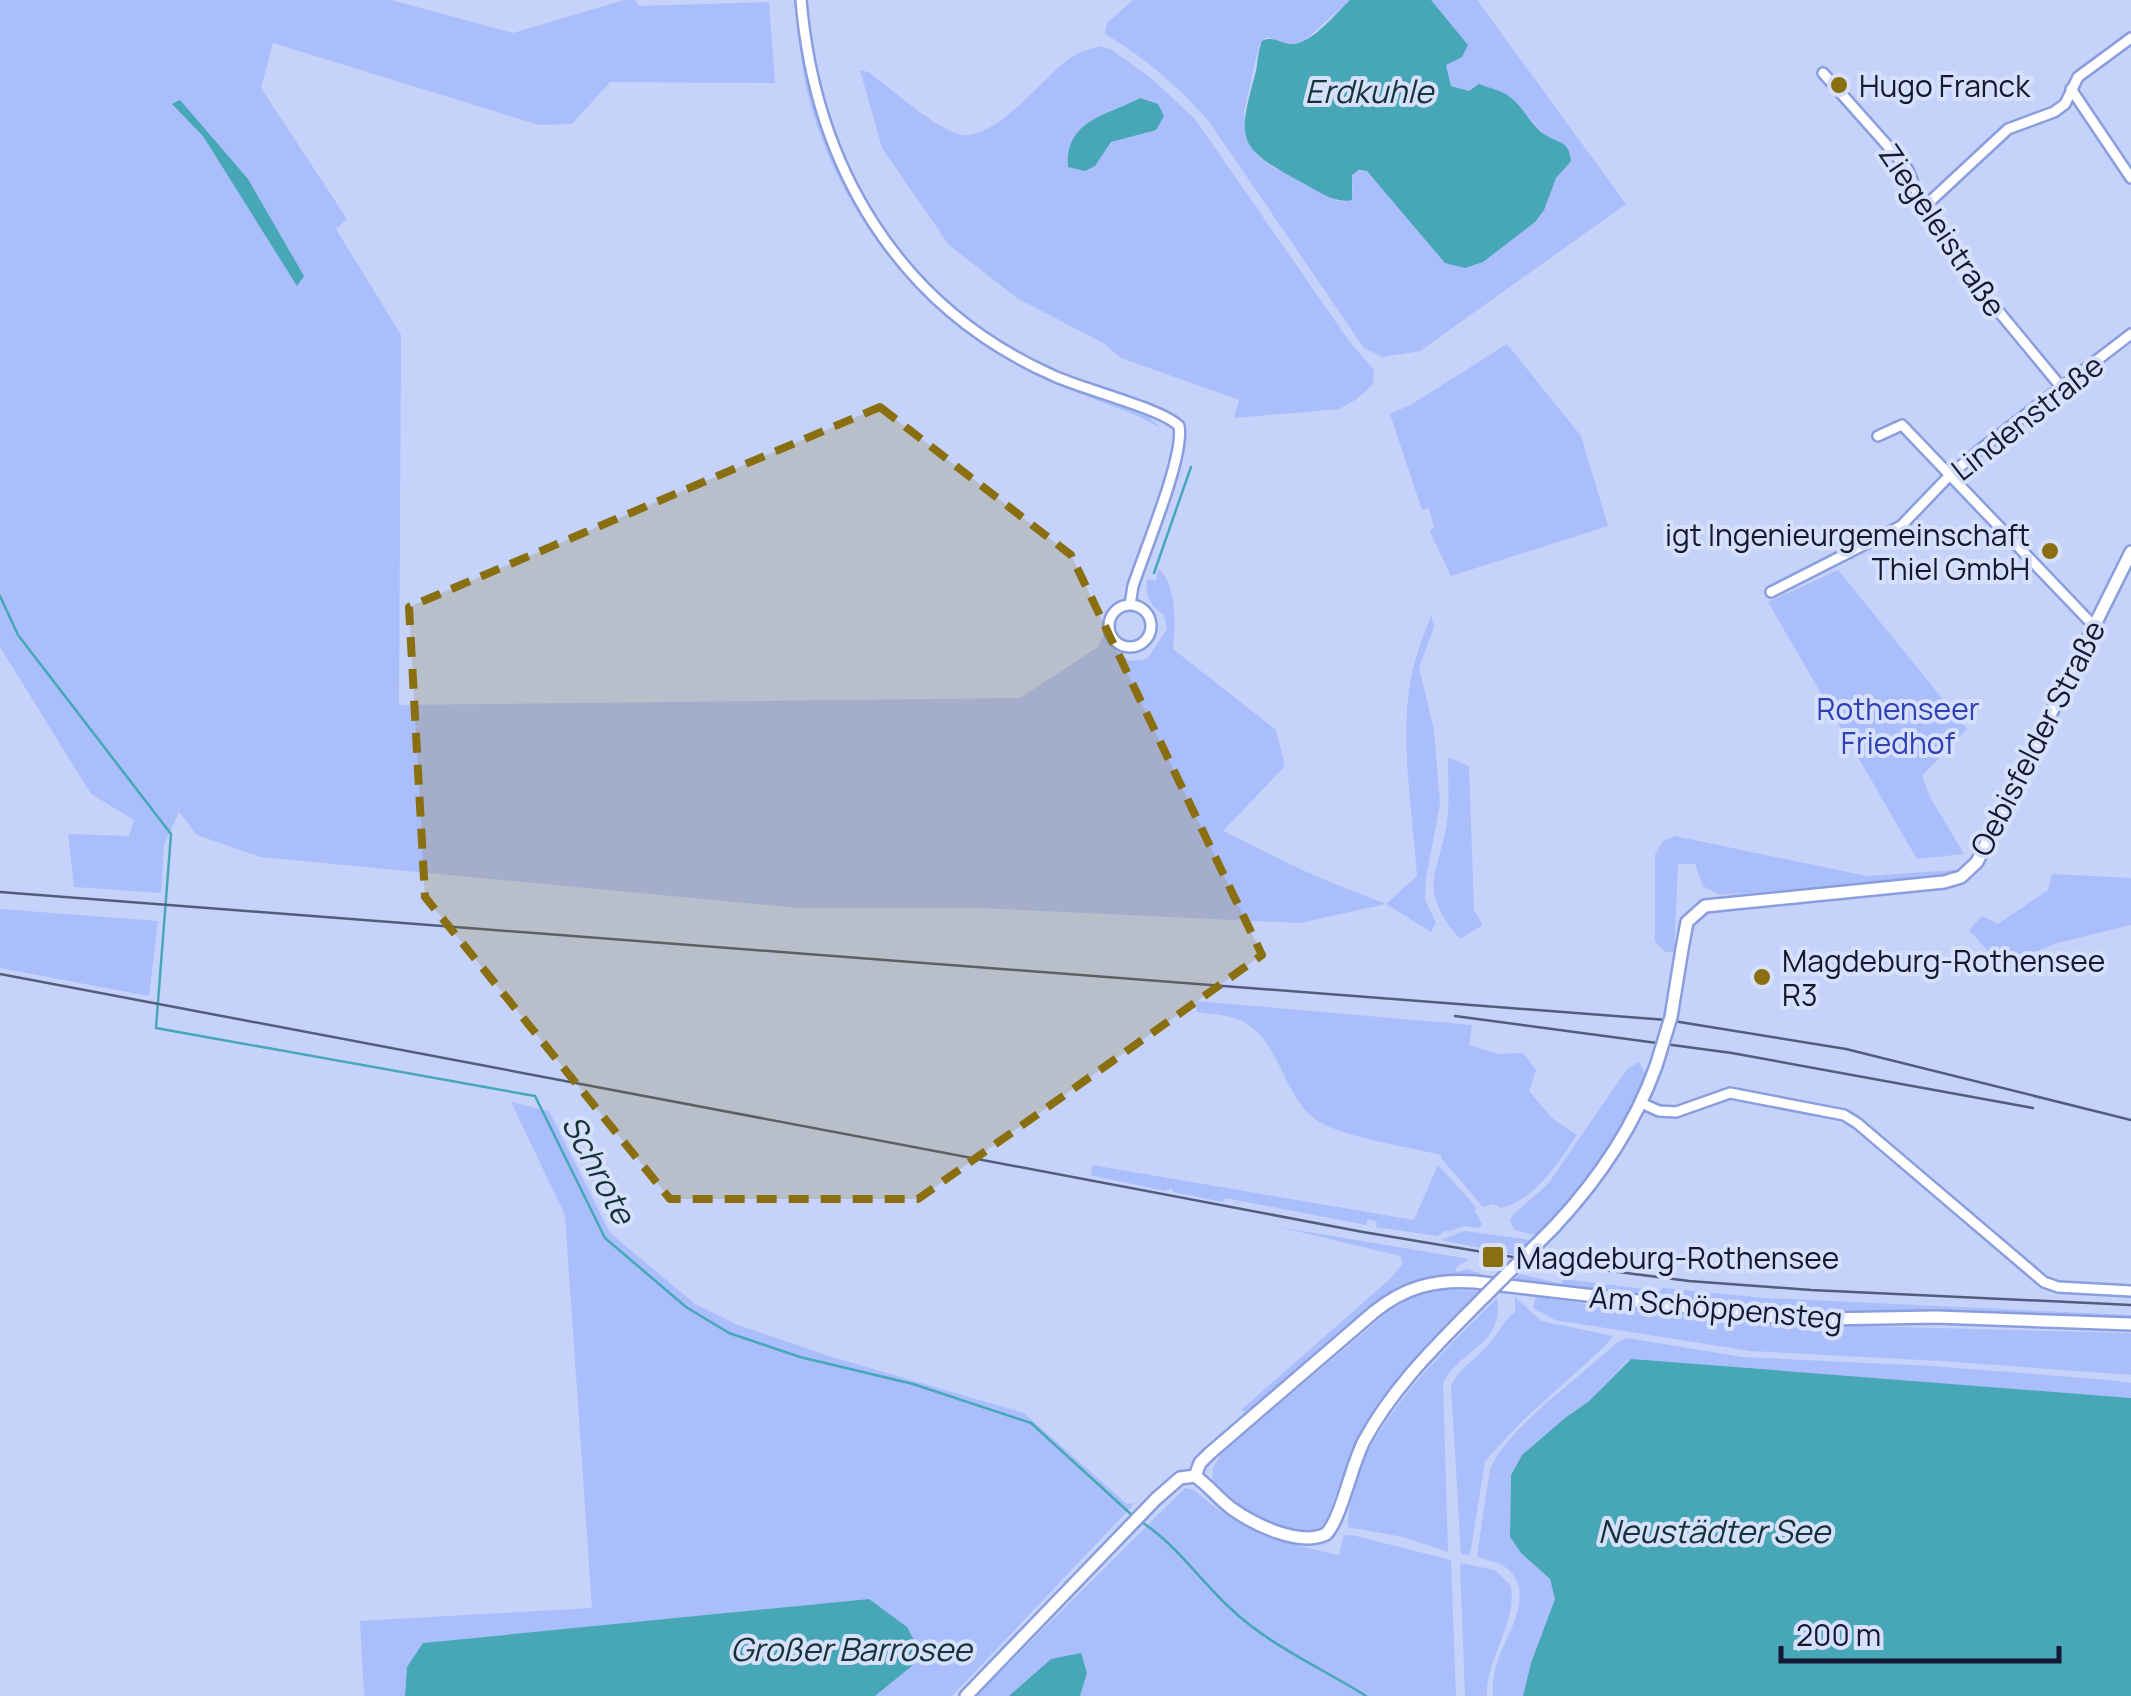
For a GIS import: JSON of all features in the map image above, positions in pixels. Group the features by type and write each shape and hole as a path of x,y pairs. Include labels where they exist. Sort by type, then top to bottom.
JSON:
{"street":[{"path":"802,0 810,72 830,141 865,212 904,265 958,318 1018,358 1074,385 1166,417 1180,428 1174,462 1130,605"},
{"path":"1923,208 2008,129 2065,104 2078,77 2131,38"},
{"name":"Ziegeleistraße","path":"1822,73 1908,170 1923,208 1958,261 2062,388"},
{"path":"2071,89 2131,178"},
{"name":"Lindenstraße","path":"1771,592 1901,526 1950,475 2131,334"},
{"path":"1878,436 1902,425 2093,625"},
{"name":"Oebisfelder Straße","path":"1195,1476 1248,1519 1300,1537 1323,1536 1334,1526 1355,1459 1388,1401 1426,1355 1554,1227 1600,1172 1641,1103 1671,1017 1688,922 1705,906 1916,886 1951,881 1966,873 1977,862 2093,625 2125,579 2131,552"},
{"path":"1130,605 1146,612 1150,629 1141,643 1128,646 1113,638 1109,625 1114,612 1130,605"},
{"path":"1641,1103 1661,1112 1676,1112 1730,1093 1844,1115 2044,1282 2058,1287 2131,1291"},
{"name":"Am Schöppensteg","path":"966,1696 1180,1478 1195,1476 1209,1454 1374,1312 1399,1295 1430,1283 1475,1282 1767,1316 2131,1324"}],"highlighted area":[{"path":"880,407 1071,555 1262,955 918,1199 670,1199 425,897 409,607"}],"green space":[{"path":"0,0 391,0 513,33 624,0 635,0 639,6 769,2 775,83 610,82 572,124 539,125 273,43 261,88 347,219 336,229 401,335 399,705 1020,698 1098,647 1103,636 1129,661 1147,659 1167,629 1164,615 1152,604 1147,590 1147,579 1156,581 1158,568 1172,595 1173,649 1276,730 1285,766 1223,831 1315,876 1386,904 1300,923 981,908 799,908 260,857 197,835 179,812 164,845 161,893 74,887 68,834 129,836 134,820 91,794 0,647"},
{"path":"794,0 818,114 836,166 861,214 892,259 927,298 888,255 861,218 839,178 807,91"},
{"path":"1133,0 1350,0 1302,43 1288,44 1267,37 1259,45 1244,112 1246,139 1256,154 1273,167 1338,201 1345,202 1353,188 1350,179 1355,172 1367,171 1474,266 1535,222 1556,178 1571,159 1568,148 1545,135 1508,96 1486,86 1469,91 1451,86 1446,65 1468,45 1431,0 1477,0 1626,204 1420,351 1383,357 1364,348 1210,123 1161,74 1105,34 1107,23"},
{"path":"1099,46 1112,50 1151,78 1195,119 1349,341 1374,370 1373,384 1357,399 1339,409 1234,418 1239,400 1121,358 1103,343 1017,298 949,245 882,148 860,70 935,123 958,134 972,135 1002,120 1070,58","holes":["1139,98 1156,129 1111,142 1095,166 1074,136 1097,119"]},
{"path":"972,336 1021,366 1149,417 1161,428 1130,413 1029,372"},
{"path":"1507,344 1581,436 1608,526 1451,576 1430,532 1434,527 1429,508 1422,510 1390,414"},
{"name":"Rothenseer Friedhof","path":"1838,570 1967,729 1922,776 1964,854 1917,859 1768,602"},
{"path":"1431,615 1434,627 1419,667 1434,730 1440,804 1425,900 1436,923 1431,932 1386,904 1417,876 1407,713 1412,671"},
{"path":"1448,757 1469,766 1474,910 1483,925 1460,939 1437,905 1434,891 1448,813"},
{"path":"1675,836 1867,876 1955,870 1948,877 1896,883 1720,895 1703,886 1695,864 1678,864 1674,952 1665,952 1655,941 1655,855 1662,842"},
{"path":"2052,874 2131,878 2131,925 2057,943 2002,966 1969,930 1982,916 1998,924 2048,890"},
{"path":"0,909 158,921 149,996 0,968"},
{"path":"1196,1001 1472,1025 1469,1045 1498,1054 1523,1053 1536,1070 1529,1091 1552,1118 1577,1135 1545,1179 1525,1197 1501,1208 1493,1204 1483,1207 1441,1155 1357,1136 1315,1119 1295,1096 1274,1054 1255,1030 1237,1019 1197,1012"},
{"path":"1639,1062 1646,1075 1599,1161 1536,1235 1515,1230 1510,1221 1513,1215 1548,1184 1627,1069"},
{"path":"511,1102 549,1111 610,1233 695,1304 738,1325 832,1357 1024,1413 1127,1504 1135,1503 952,1696 875,1696 923,1657 869,1599 424,1643 407,1667 405,1696 364,1696 360,1621 592,1608 565,1215"},
{"path":"1092,1165 1414,1220 1438,1165 1476,1207 1482,1224 1479,1228 1447,1230 1437,1236 1376,1227 1377,1222 1368,1219 1366,1225 1091,1175"},
{"path":"1279,1227 1469,1259 1456,1267 1456,1272 1467,1269 1493,1278 1490,1281 1443,1276 1415,1281 1391,1292 1250,1413 1241,1410 1390,1279 1403,1263 1400,1256"},
{"path":"1464,1231 1530,1241 1516,1255 1441,1240"},
{"path":"1520,1274 1562,1284 1563,1279 1765,1298 2131,1315 2131,1320 1892,1311 1763,1311 1510,1284"},
{"path":"1480,1291 1403,1373 1375,1409 1321,1527 1293,1531 1278,1527 1248,1512 1212,1483 1213,1468 1221,1454 1389,1311 1419,1294"},
{"path":"1536,1296 1628,1311 1635,1308 1818,1325 2131,1333 2131,1375 1750,1351 1555,1320 1533,1308"},
{"path":"1515,1297 1541,1321 1613,1336 1485,1461 1470,1555 1461,1554 1451,1386 1515,1312"},
{"path":"1497,1298 1498,1314 1488,1337 1443,1383 1448,1552 1403,1537 1348,1527 1352,1494 1380,1431 1425,1373"},
{"path":"1627,1338 1742,1357 2109,1380 2131,1383 2131,1398 1628,1360 1588,1402 1522,1455 1511,1475 1510,1537 1521,1553 1550,1579 1555,1599 1523,1696 1493,1696 1496,1666 1520,1595 1512,1573 1477,1556 1490,1469 1529,1419 1616,1343"},
{"path":"1185,1488 1194,1490 1245,1526 1295,1545 1339,1555 1344,1535 1356,1536 1451,1560 1456,1696 1080,1696 1087,1673 1051,1659 1009,1696 976,1696"},
{"path":"1460,1563 1495,1570 1511,1586 1510,1614 1491,1667 1487,1696 1465,1696"}],"water":[{"name":"Erdkuhle","path":"1350,0 1431,0 1468,45 1462,57 1446,65 1451,86 1469,91 1479,84 1503,93 1515,101 1539,130 1568,149 1571,161 1556,178 1535,222 1483,262 1465,268 1445,263 1367,171 1359,170 1352,175 1352,200 1339,200 1264,160 1247,140 1246,113 1262,41 1300,43"},
{"path":"1140,98 1158,104 1164,116 1156,130 1111,142 1095,166 1085,171 1068,167 1069,151 1080,129"},
{"path":"180,100 248,179 304,276 297,286 203,136 172,104"},
{"name":"Neustädter See","path":"1631,1359 2131,1398 2131,1696 1523,1696 1555,1599 1550,1579 1521,1553 1510,1537 1511,1475 1522,1455 1588,1402"},
{"name":"Großer Barrosee","path":"869,1599 907,1627 923,1657 875,1696 405,1696 407,1667 423,1643"},
{"path":"1081,1653 1087,1673 1080,1696 1009,1696 1051,1659"}],"waterway":[{"path":"1154,573 1191,467"},
{"name":"Schrote","path":"0,596 18,635 171,834 156,1028 535,1096 605,1238 686,1307 729,1333 800,1357 913,1384 1031,1423 1133,1516"},
{"name":"Schrote","path":"1140,1521 1244,1621 1366,1696"}],"railway":[{"path":"0,892 1667,1020 1846,1049 2131,1120"},
{"path":"0,974 1363,1232 1548,1263 1689,1281 1811,1290 2131,1305"},
{"path":"1455,1016 1732,1053 2033,1108"}],"place":[{"name":"Hugo Franck","path":"1839,85"},
{"name":"igt Ingenieurgemeinschaft Thiel GmbH","path":"2050,551"},
{"name":"Magdeburg-Rothensee R3","path":"1762,977"},
{"name":"Magdeburg-Rothensee","path":"1493,1257"}]}
